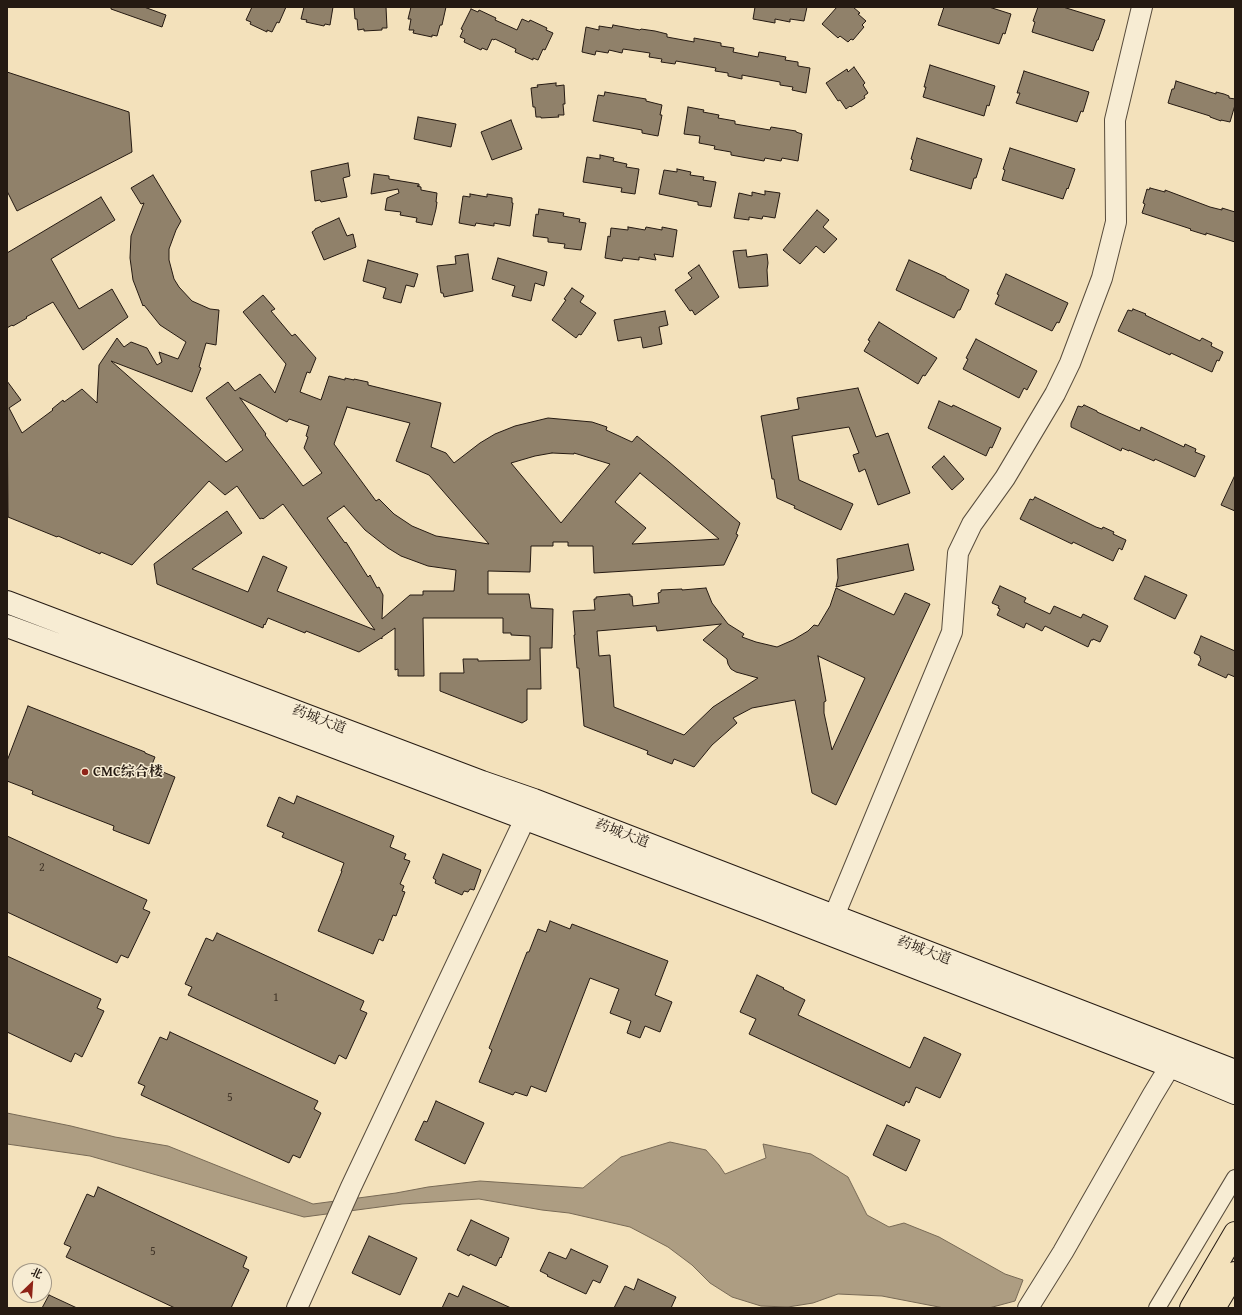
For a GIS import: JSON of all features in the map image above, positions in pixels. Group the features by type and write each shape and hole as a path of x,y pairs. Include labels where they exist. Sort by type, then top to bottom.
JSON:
{"highway":[{"path":"1191,1308 1235,1233"},
{"path":"1214,1308 1235,1273"}],"main road":[{"name":"药城大道","path":"7,602 475,779 530,810 762,908 1175,1058 1235,1071"},
{"name":"药城大道","path":"7,626 271,723 530,810 834,916 1175,1058 1235,1093"}],"street":[{"path":"834,916 952,632 958,553 972,524 1005,478 1054,394 1070,363 1102,278 1116,222 1115,120 1142,7"},
{"path":"297,1308 351,1187 530,810"},
{"path":"1028,1308 1063,1252 1175,1058"},
{"path":"1157,1308 1235,1178"}],"shaded area":[{"path":"7,1113 115,1137 168,1146 313,1204 480,1181 583,1188 621,1157 670,1142 706,1150 725,1174 766,1158 763,1144 811,1154 848,1177 867,1215 889,1227 904,1223 939,1237 1005,1274 1023,1280 1015,1301 989,1308 944,1308 882,1296 838,1294 813,1303 788,1307 761,1306 732,1297 710,1283 692,1265 668,1247 630,1227 569,1213 479,1199 402,1204 304,1217 90,1156 7,1144"}],"building":[{"path":"111,7 144,7 166,15 162,27 111,9"},
{"path":"252,7 286,7 279,23 277,22 272,32 267,30 267,32 250,24 251,22 246,20"},
{"path":"304,7 333,7 330,25 325,24 324,26 306,22 307,20 301,19"},
{"path":"354,7 386,7 387,28 382,28 382,30 358,30"},
{"path":"411,7 446,7 442,25 440,25 437,36 432,35 432,37 413,33 414,30 409,30 411,19 408,19"},
{"path":"755,7 807,7 804,21 790,19 790,22 775,19 775,23 753,19"},
{"path":"837,7 853,7 866,21 862,25 864,27 853,40 851,39 848,42 840,36 838,38 822,24"},
{"path":"944,7 989,7 1011,14 1005,34 1003,33 999,44 938,25"},
{"path":"1038,7 1063,7 1105,20 1093,51 1032,32 1035,22 1033,21"},
{"path":"471,9 478,12 479,10 496,18 495,20 517,30 522,19 529,22 530,20 547,28 546,30 553,33 545,50 543,49 538,60 533,58 533,60 515,52 516,49 495,39 492,39 487,50 482,48 481,50 464,42 465,39 460,37 463,30 461,29"},
{"path":"613,25 655,31 667,34 667,37 694,42 694,38 721,43 721,46 734,48 733,52 758,57 759,52 786,57 785,60 798,62 798,66 810,68 806,93 792,90 793,87 780,85 780,82 742,75 742,79 728,76 728,73 715,71 716,68 676,61 675,64 661,62 662,59 649,57 650,53 623,49 622,53 609,50 608,53 596,51 595,55 582,52 586,27 599,30 599,26 612,28"},
{"path":"930,65 995,86 989,106 987,105 984,116 923,97"},
{"path":"854,67 865,83 863,85 868,93 864,96 865,98 846,109 840,100 838,101 826,83 847,69 848,72"},
{"path":"1024,71 1089,92 1083,112 1081,111 1077,122 1016,103 1020,93 1017,93"},
{"path":"7,72 129,112 132,152 17,211 7,191"},
{"path":"1176,81 1216,94 1216,92 1224,94 1229,96 1229,98 1235,99 1235,105 1230,122 1221,121 1168,103"},
{"path":"556,83 556,86 564,85 564,115 558,115 559,117 536,117 535,107 533,107 531,88 538,87 537,85"},
{"path":"605,92 646,99 646,101 662,105 660,115 662,115 658,136 642,133 642,130 593,121 598,95 604,96"},
{"path":"688,107 719,115 718,118 735,121 735,124 770,130 771,127 796,131 802,134 798,161 782,158 781,161 765,158 764,161 731,155 731,152 714,149 715,146 699,143 700,136 684,134"},
{"path":"418,117 456,124 451,147 414,139"},
{"path":"511,120 522,149 492,160 481,132"},
{"path":"917,138 982,159 971,189 910,170 913,160 911,159"},
{"path":"1010,148 1075,169 1063,199 1002,180 1005,170 1003,169"},
{"path":"600,155 614,158 613,161 627,164 626,167 639,169 635,194 621,192 622,188 583,182 587,157 600,159"},
{"path":"348,163 350,176 343,178 347,197 321,202 320,200 315,201 311,171"},
{"path":"677,169 691,172 690,175 704,177 703,180 716,182 711,207 698,205 698,202 659,194 664,170 677,172"},
{"path":"374,174 389,176 389,179 419,184 419,186 417,186 421,187 421,190 437,193 436,209 432,225 416,222 417,218 400,215 401,212 385,210 387,198 399,193 398,189 371,194"},
{"path":"153,175 181,221 169,249 169,260 174,279 192,301 210,309 219,310 216,345 206,343 199,367 201,368 192,392 111,361 226,462 243,450 206,398 228,382 235,391 260,374 275,393 286,364 243,312 263,295 275,309 271,311 292,336 295,334 316,358 310,373 307,372 300,392 321,400 329,376 345,380 345,378 368,382 368,385 441,403 431,447 446,453 454,463 480,443 495,434 515,426 548,418 592,422 607,427 606,430 632,442 637,436 740,523 736,534 738,535 724,565 594,573 593,546 568,546 568,542 553,542 553,546 531,546 530,572 488,571 488,594 529,594 531,608 553,609 552,648 540,648 541,689 527,689 527,720 522,723 440,691 440,673 464,673 463,659 478,659 478,661 530,660 530,636 503,633 503,618 423,618 424,676 398,676 398,669 395,670 395,628 382,637 382,639 381,638 359,652 268,618 263,628 157,584 154,564 227,511 242,533 192,569 248,592 263,556 287,567 277,591 375,630 283,504 263,519 260,519 237,486 225,495 209,481 132,565 101,552 100,554 8,517 7,381 21,400 9,408 22,433 53,410 52,409 63,400 64,402 82,389 97,403 99,365 117,338 124,347 131,342 147,348 157,365 162,362 159,352 178,359 186,342 160,325 144,305 143,306 133,280 130,258 131,236 144,203 141,204 131,188","holes":["240,398 287,422 289,419 309,426 306,436 308,437 304,448 322,473 303,486 265,435 266,434","347,407 410,423 396,461 429,475 489,544 436,536 412,526 394,514 379,499 376,501 334,444","552,453 574,453 610,464 561,523 511,463","640,473 719,539 632,544 646,528 615,502","344,506 365,530 401,556 428,566 456,570 454,591 423,591 423,595 410,595 382,619 383,595 379,587 377,588 370,575 368,577 346,542 345,543 327,518"]},
{"path":"1150,188 1165,192 1165,190 1210,207 1222,210 1222,208 1235,212 1235,242 1206,233 1206,235 1142,213 1147,189 1149,190"},
{"path":"765,191 780,193 775,218 763,216 762,219 749,217 749,220 734,218 739,193 752,196 752,192 765,195"},
{"path":"470,194 487,197 487,194 512,198 513,203 510,226 494,223 494,226 476,223 475,226 459,223 463,196 470,197"},
{"path":"101,197 115,220 51,259 79,309 112,289 128,317 83,350 53,302 13,326 12,325 7,328 7,253"},
{"path":"539,209 564,213 563,216 580,219 579,222 586,223 581,250 564,248 565,244 548,242 548,238 533,236 536,214 538,215"},
{"path":"817,210 829,220 823,227 837,239 824,253 816,246 800,264 783,250"},
{"path":"339,218 347,236 353,234 356,247 324,260 312,232 315,229"},
{"path":"628,227 645,230 646,227 662,230 662,227 677,230 673,257 654,254 656,260 639,257 639,260 623,258 622,261 605,258 608,236 610,237 611,228 628,230"},
{"path":"746,250 747,257 767,254 768,286 739,288 733,251"},
{"path":"468,254 473,291 444,297 443,293 441,293 437,266 456,264 455,256"},
{"path":"498,258 547,272 544,286 535,283 531,301 512,296 515,286 492,279"},
{"path":"368,260 418,274 414,287 406,285 401,303 383,298 386,288 363,281"},
{"path":"909,260 946,277 969,290 960,310 958,310 954,318 896,290"},
{"path":"699,265 719,297 695,315 692,310 690,311 675,290 692,278 688,273"},
{"path":"1006,274 1068,303 1059,323 1057,322 1052,331 995,304 999,295 997,294"},
{"path":"572,288 584,296 580,302 596,313 581,335 579,334 576,338 552,320 566,300 564,299"},
{"path":"1133,309 1200,341 1202,338 1212,343 1211,346 1223,352 1219,361 1217,360 1212,372 1171,353 1170,355 1118,331 1128,310 1132,311"},
{"path":"665,311 668,325 659,327 662,344 643,348 641,337 618,341 614,320"},
{"path":"879,322 937,358 925,376 923,375 918,384 864,351 870,341 868,340"},
{"path":"976,339 1037,371 1027,390 1024,388 1019,398 963,369 968,359 966,358"},
{"path":"858,388 876,437 888,433 910,493 878,505 865,469 859,472 853,455 859,453 849,427 792,436 799,480 853,504 841,530 794,508 795,506 777,498 774,479 772,479 761,416 799,409 797,398"},
{"path":"939,401 952,407 953,405 1001,428 992,448 990,447 986,456 928,428"},
{"path":"1084,405 1140,431 1141,427 1184,447 1185,444 1196,449 1195,452 1205,456 1195,477 1155,459 1154,461 1122,448 1121,451 1071,427 1071,423 1078,406 1082,407"},
{"path":"944,456 964,479 952,490 932,467"},
{"path":"1235,475 1235,511 1221,505"},
{"path":"1035,497 1096,527 1102,529 1103,527 1114,532 1113,534 1126,540 1122,550 1119,548 1113,561 1073,542 1072,544 1020,519 1030,499 1033,500"},
{"path":"908,544 914,570 836,587 838,578 837,559"},
{"path":"1145,576 1187,595 1175,619 1134,599"},
{"path":"1000,586 1026,598 1024,602 1050,614 1054,606 1081,618 1083,614 1108,626 1100,642 1093,639 1088,647 1045,626 1042,631 1026,623 1024,628 997,615 1000,609 998,608 999,606 992,603"},
{"path":"706,588 712,603 728,624 744,634 742,637 777,647 793,640 808,631 814,625 818,626 830,606 836,588 894,615 905,593 930,604 836,805 812,793 795,700 752,708 733,718 737,723 712,745 694,767 674,759 672,764 647,754 648,751 584,726 579,668 577,668 573,611 595,610 594,599 596,599 596,597 630,594 630,596 632,596 633,606 659,603 658,593 661,592 661,590","holes":["721,624 703,640 727,659 731,669 736,672 758,678 713,707 684,735 614,707 610,655 599,656 597,631 656,626 657,631","818,656 865,678 832,750 824,713 824,702 826,701"]},
{"path":"1201,636 1235,651 1235,677 1228,674 1226,678 1198,665 1201,659 1200,656 1194,653"},
{"name":"CMC综合楼","path":"28,706 145,752 155,757 151,767 175,777 149,844 113,830 114,826 32,794 33,791 7,781 7,761"},
{"path":"297,796 394,836 390,847 406,854 404,859 410,861 400,884 404,886 402,891 405,892 396,916 393,915 383,941 379,939 373,954 318,931 344,863 282,837 284,833 267,826 279,797 294,804"},
{"path":"7,836 147,900 143,909 150,912 128,958 121,955 117,963 7,912"},
{"path":"443,854 481,870 474,890 470,889 468,892 464,891 462,895 435,883 436,880 433,878"},
{"path":"550,921 570,929 572,924 668,961 655,995 672,1002 660,1032 645,1026 640,1038 627,1033 631,1021 610,1013 619,989 590,978 546,1092 531,1086 527,1096 515,1092 513,1095 479,1082 492,1050 489,1048 527,952 529,952 538,929 546,932"},
{"path":"217,933 364,1001 360,1010 367,1013 346,1059 339,1055 335,1064 188,995 192,987 185,984 206,938 213,941"},
{"path":"7,956 101,999 97,1008 104,1011 82,1057 75,1053 71,1062 7,1032"},
{"path":"757,975 805,1000 798,1015 910,1068 924,1037 961,1054 940,1098 916,1087 909,1103 906,1101 904,1106 749,1034 756,1019 740,1012"},
{"path":"170,1032 318,1101 314,1109 321,1113 300,1158 293,1155 289,1163 141,1095 145,1086 138,1083 160,1037 167,1040"},
{"path":"436,1101 484,1123 465,1164 415,1140 424,1121 427,1122"},
{"path":"887,1125 920,1140 906,1171 873,1155"},
{"path":"98,1187 247,1257 243,1267 249,1270 231,1308 175,1308 66,1257 71,1247 64,1244 87,1194 94,1197"},
{"path":"471,1220 509,1238 496,1266 470,1254 469,1256 457,1250"},
{"path":"369,1236 417,1258 400,1295 352,1273"},
{"path":"571,1249 608,1266 600,1283 593,1280 586,1294 547,1276 548,1275 540,1271 549,1252 566,1259"},
{"path":"638,1279 676,1297 671,1308 614,1308 625,1286 634,1290"},
{"path":"463,1286 511,1308 442,1308 449,1293 458,1297"},
{"path":"52,1296 77,1308 42,1308 45,1303 52,1303"}],"place":[{"name":"CMC综合楼","path":"85,772"}]}
